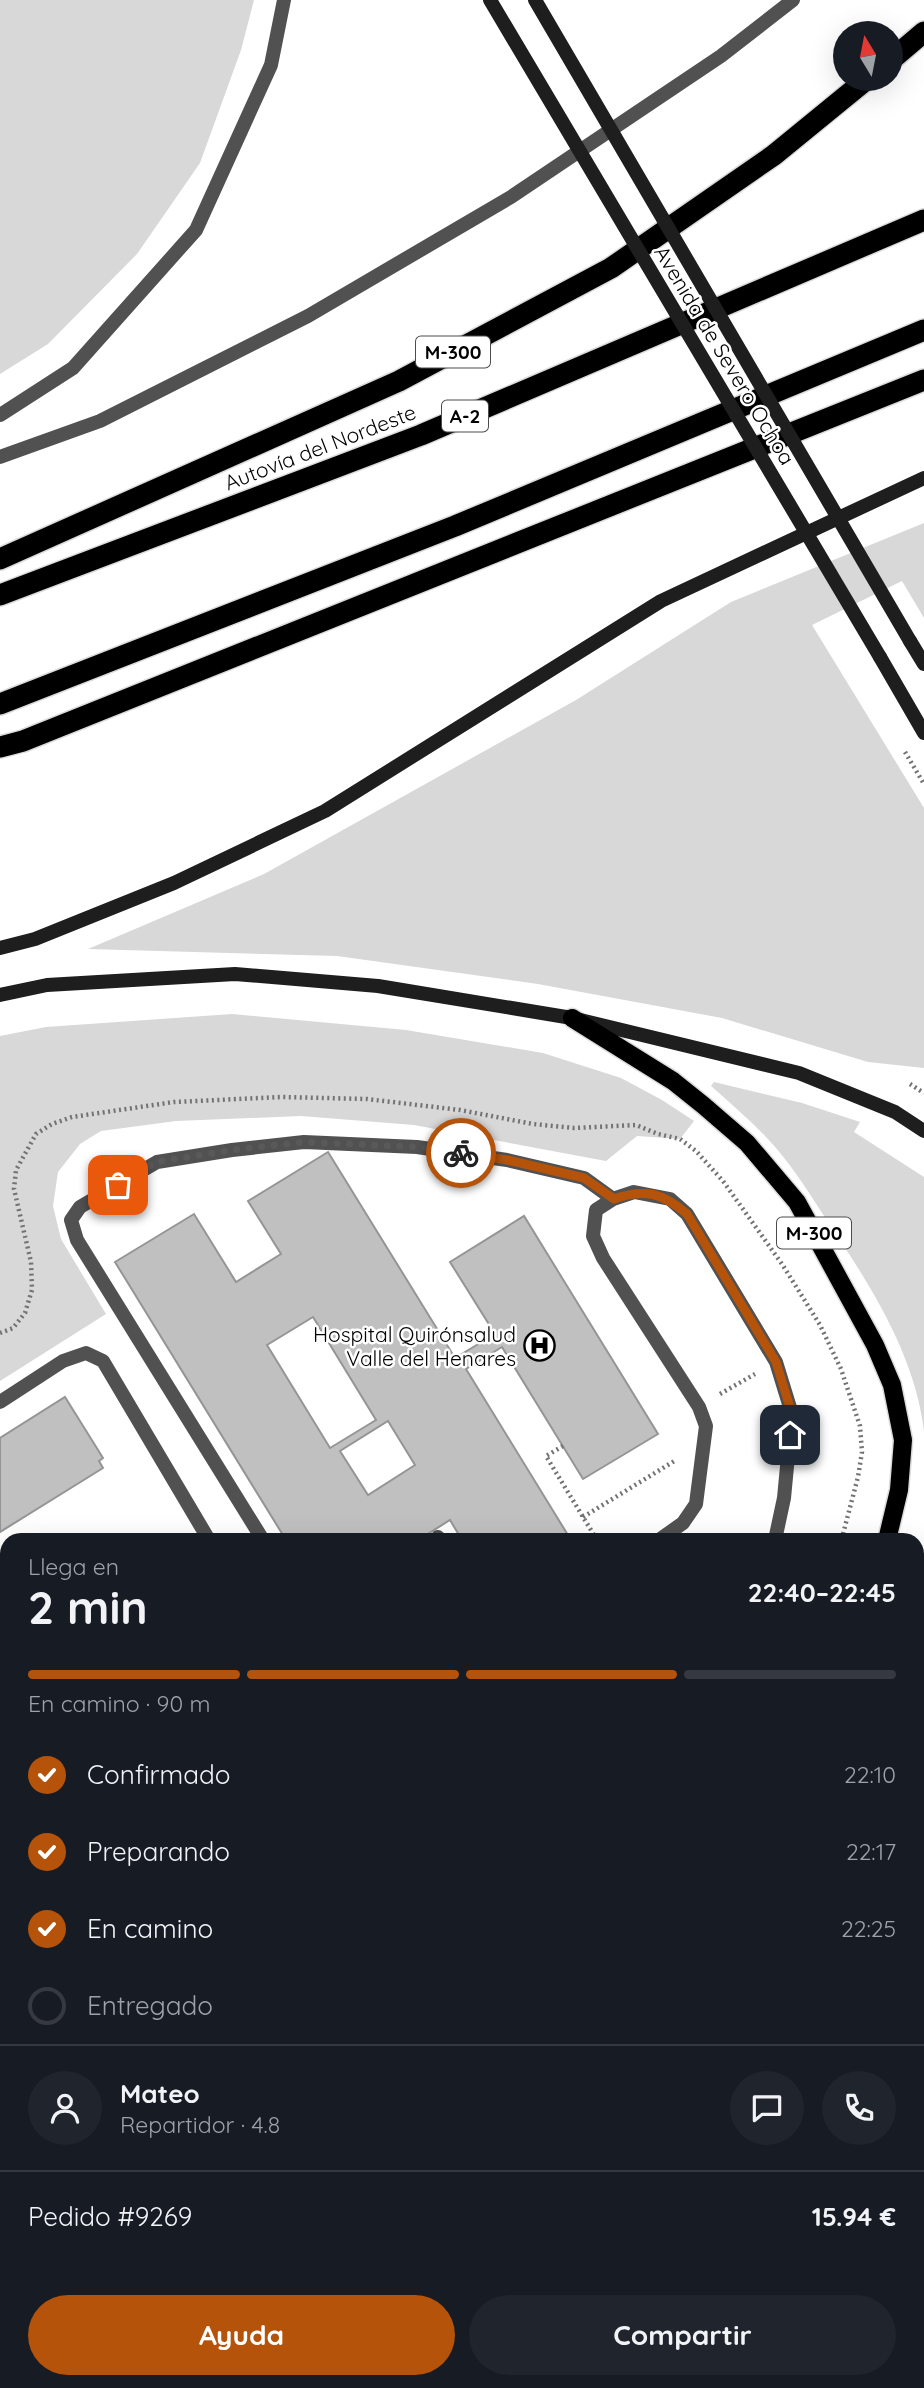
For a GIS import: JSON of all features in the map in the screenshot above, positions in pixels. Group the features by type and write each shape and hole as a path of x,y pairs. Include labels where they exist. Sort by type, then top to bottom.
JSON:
{"highway":[{"path":"903,50 924,33"},
{"name":"M-300","path":"0,559 399,381 611,268 774,155 852,91"},
{"name":"Autovía del Nordeste","path":"0,595 421,435 924,220"},
{"path":"0,704 455,526 924,330"},
{"path":"0,747 23,741 924,380"}],"main road":[{"name":"M-300","path":"572,1018 673,1081 704,1105 747,1143 797,1202 875,1345 892,1385 903,1440 900,1490 889,1533"}],"street":[{"path":"0,415 73,368 196,230 271,65 284,0"},
{"name":"Avenida de Severo Ochoa","path":"490,0 924,733"},
{"name":"Avenida de Severo Ochoa","path":"535,0 924,664"},
{"path":"0,457 100,421 309,316 511,197 721,56 793,0"},
{"path":"0,948 35,939 174,883 325,811 661,601 924,478"},
{"name":"M-300","path":"0,995 47,985 235,974 378,986 572,1018 799,1073 895,1112 924,1131"},
{"path":"259,1533 78,1240 71,1220 79,1207 156,1162 304,1142 417,1147 507,1160 584,1178 614,1199"},
{"path":"669,1533 683,1523 696,1504 706,1426 699,1407 603,1258 593,1236 596,1210 614,1199 634,1192 670,1199 687,1214 776,1362 792,1414 784,1499 777,1533"},
{"path":"0,1402 63,1361 86,1353 103,1361 205,1533"}],"path":[{"path":"910,1084 924,1093"},
{"path":"0,1333 13,1328 25,1313 32,1290 31,1262 14,1189 16,1170 36,1134 52,1124 72,1117 174,1102 281,1097 367,1099 574,1128 636,1125 680,1139 696,1151 723,1181 782,1264 820,1325 841,1369 860,1426 862,1452 843,1533"},
{"path":"563,1446 546,1457 593,1533"}],"shaded area":[{"path":"0,0 254,0 241,50 200,163 137,254 48,344 0,374"},
{"path":"924,523 924,618 902,581 812,625 924,808 924,1068 868,1062 722,1018 538,984 337,956 88,949 264,874 576,700 731,602"},
{"path":"232,1014 406,1030 543,1053 621,1078 694,1121 680,1139 637,1136 606,1161 414,1125 301,1116 176,1121 101,1131 80,1144 58,1172 53,1206 61,1239 106,1314 0,1381 0,1036 46,1027"},
{"path":"714,1082 802,1103 860,1122 854,1132 924,1177 924,1431 911,1374 874,1294 783,1156 711,1086"}],"building":[{"name":"Hospital Quirónsalud Valle del Henares","path":"328,1152 455,1358 495,1334 450,1262 524,1216 658,1434 583,1479 502,1347 466,1369 567,1533 458,1533 450,1520 429,1533 282,1533 115,1262 194,1214 236,1282 281,1254 248,1201","holes":["313,1317 376,1420 330,1448 267,1345","388,1421 415,1465 368,1495 340,1451"]},
{"path":"65,1397 103,1458 99,1461 103,1468 0,1532 0,1438"}],"way so far":[{"path":"118,1185 156,1162 304,1142 417,1147 461,1153"}],"place":[{"name":"Hospital Quirónsalud Valle del Henares","path":"539,1346"}],"route":[{"path":"461,1153 507,1160 584,1178 614,1199 634,1192 670,1199 687,1214 776,1362 792,1414 790,1435"}]}
